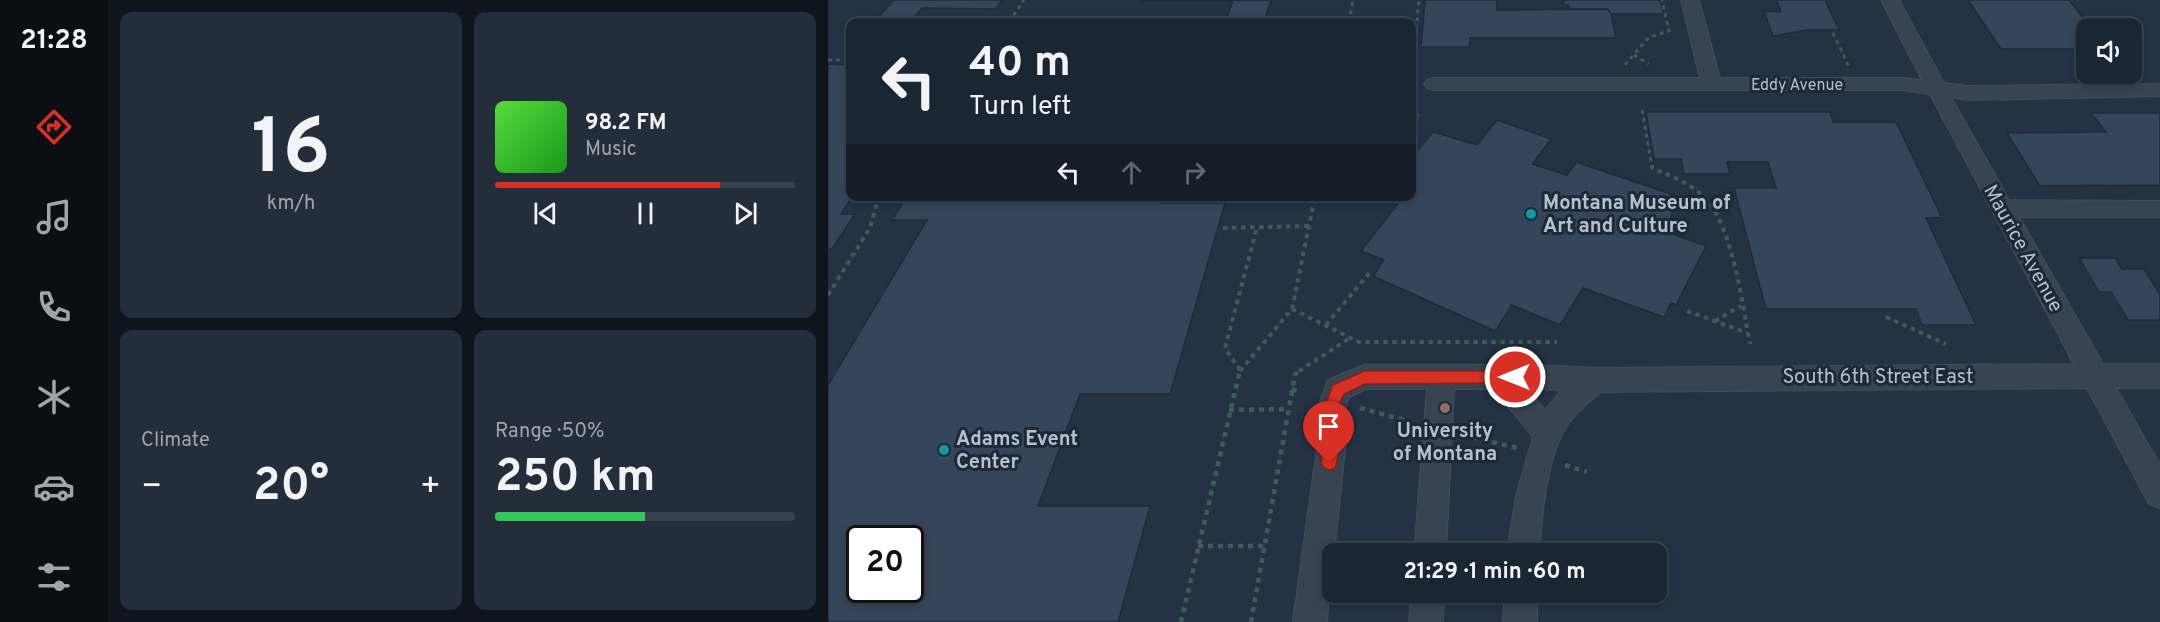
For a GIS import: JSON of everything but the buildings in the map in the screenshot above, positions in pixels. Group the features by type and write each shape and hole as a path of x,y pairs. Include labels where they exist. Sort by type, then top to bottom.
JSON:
{"street":[{"path":"1690,0 1712,84"},
{"name":"Maurice Avenue","path":"1890,0 1937,90 2160,494"},
{"name":"Eddy Avenue","path":"1434,84 1902,84 1968,93 2160,90"},
{"path":"2002,208 2160,209"},
{"name":"South 6th Street East","path":"1310,622 1332,440 1329,415 1338,389 1364,377 1595,380 1758,377 2160,376"},
{"path":"1431,543 1441,377"},
{"path":"1494,377 1523,403 1548,434"},
{"path":"1524,543 1527,515 1548,434 1565,405 1595,380"},
{"path":"1426,622 1427,603"},
{"path":"1520,622 1521,603"}],"path":[{"path":"1012,18 1024,0"},
{"path":"1350,18 1353,0"},
{"path":"1416,33 1419,0"},
{"path":"1624,67 1649,37 1669,31 1662,0"},
{"path":"1833,33 1849,68"},
{"path":"1634,55 1655,67"},
{"path":"828,60 846,60"},
{"path":"1642,110 1652,168 1678,180 1707,199 1727,236 1750,344"},
{"path":"1416,118 1421,111"},
{"path":"828,295 870,228 878,201"},
{"path":"1181,622 1240,370 1292,309 1314,201"},
{"path":"1223,228 1310,226"},
{"path":"1240,370 1226,348 1257,227"},
{"path":"1326,325 1371,271"},
{"path":"1715,321 1742,306"},
{"path":"1292,309 1359,342 1557,342"},
{"path":"1687,311 1747,333"},
{"path":"1886,317 1946,344"},
{"path":"1251,622 1295,374 1350,338"},
{"path":"1292,389 1300,392"},
{"path":"1360,408 1414,423"},
{"path":"1229,410 1289,409"},
{"path":"1454,432 1520,448"},
{"path":"1562,464 1587,472"},
{"path":"1198,546 1265,546"}],"place":[{"name":"Montana Museum of Art and Culture","path":"1531,214"},
{"name":"University of Montana","path":"1445,408"},
{"name":"Adams Event Center","path":"944,450"}],"route":[{"path":"1329,463 1332,440 1329,415 1338,389 1364,377 1515,377"}]}
